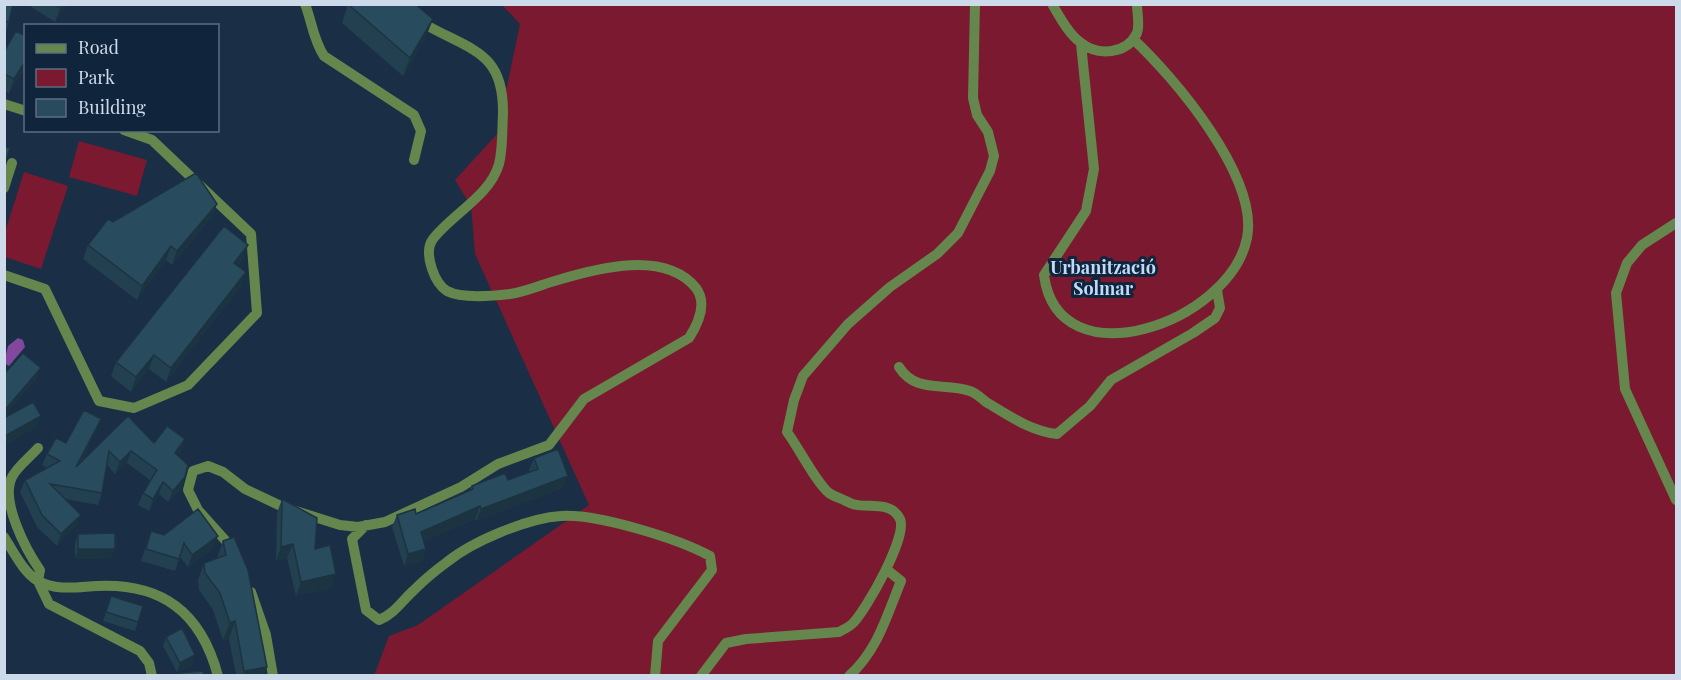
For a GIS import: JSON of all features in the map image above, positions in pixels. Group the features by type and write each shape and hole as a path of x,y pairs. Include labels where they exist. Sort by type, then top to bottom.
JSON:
{"street":[{"path":"304,4 312,22 314,40 324,56 414,115 421,131 414,160"},
{"path":"240,560 236,552 198,510 188,490 193,471 208,466 223,472 245,489 283,507 340,525 358,526 385,522 461,487 498,464 549,445 584,399 688,338 699,323 702,302 697,290 672,269 646,266 609,269 561,279 512,294 450,293 441,287 428,256 432,240 491,180 499,164 503,104 498,76 492,63 471,47 421,22 399,4"},
{"path":"701,675 726,644 746,639 839,632 852,625 865,610 886,569 901,530 901,520 893,510 878,506 855,505 828,492 787,432 803,376 848,324 890,287 937,254 958,233 990,171 994,156 988,132 977,115 973,98 975,4"},
{"path":"1052,4 1081,44 1095,169 1086,211 1044,275 1046,292 1056,309 1069,320 1091,332 1118,334 1189,312 1217,290 1238,262 1247,237 1245,200 1232,167 1179,87 1133,39"},
{"path":"1081,44 1102,50 1118,51 1133,39 1138,30 1137,4"},
{"path":"4,104 24,110"},
{"path":"4,275 45,289 99,401 135,408 188,385 257,313 251,234 152,140 130,132"},
{"path":"4,188 12,163"},
{"path":"1677,224 1642,245 1627,263 1616,293 1625,389 1677,500"},
{"path":"899,367 906,378 916,383 972,391 1022,423 1040,432 1057,434 1090,406 1111,380 1215,318 1220,308 1217,290"},
{"path":"38,448 12,477 9,505 31,557 40,570 38,581"},
{"path":"368,523 352,539 366,610 379,620 388,616 413,590 465,549 530,523 551,518 561,516 618,524 698,549 710,556 712,570 658,641 655,675"},
{"path":"4,537 25,569 38,581 49,604 140,651 149,663 152,675"},
{"path":"849,675 876,642 888,620 901,581 886,569"},
{"path":"38,581 60,589 118,585 142,589 174,603 205,639 218,675"},
{"path":"248,584 266,635 273,675"}],"green space":[{"path":"502,5 1676,5 1676,675 374,676 389,636 418,625 589,505 475,254 471,206 455,180 497,134 520,24"},
{"path":"79,141 147,160 137,196 69,177"},
{"path":"24,172 68,186 41,269 5,257 5,232"}],"shaded area":[{"path":"18,338 23,340 25,347 9,366 4,363 8,346"}],"building":[{"path":"4,4 13,4 9,22 4,21"},
{"path":"415,4 433,19 410,58 349,5"},
{"path":"16,31 24,35 24,63 14,79 4,74 4,52"},
{"path":"4,147 10,148 4,167"},
{"path":"196,173 217,204 177,251 171,246 142,286 88,245 108,219 113,222"},
{"path":"224,226 248,245 234,263 246,272 171,368 154,355 136,377 116,362"},
{"path":"23,353 41,368 4,411 4,374"},
{"path":"33,402 41,416 5,436 8,439 4,442 4,418"},
{"path":"84,410 101,419 76,467 128,416 154,443 167,426 185,439 175,453 188,465 185,477 173,491 163,482 153,499 143,493 157,470 131,451 120,462 109,451 102,493 50,484 81,515 61,534 42,515 25,480 60,461 47,454 56,438 66,443"},
{"path":"558,449 568,476 481,509 480,506 421,532 426,549 408,554 397,515 415,509 416,514 473,489 472,486 505,473 508,480 538,469 534,458"},
{"path":"282,499 317,518 315,549 330,545 336,574 301,582 293,544 281,547"},
{"path":"198,509 218,536 192,555 184,543 179,559 146,549 151,531 164,535"},
{"path":"115,533 115,549 78,549 78,534"},
{"path":"234,537 248,570 267,667 244,671 235,621 230,623 220,593 205,573 204,563 226,555 223,541"},
{"path":"111,596 143,606 138,622 106,612"},
{"path":"182,628 195,655 180,663 166,637"},
{"path":"203,671 204,675 181,675 181,673"}],"district":[{"name":"Urbanització Solmar","path":"1103,278"}]}
